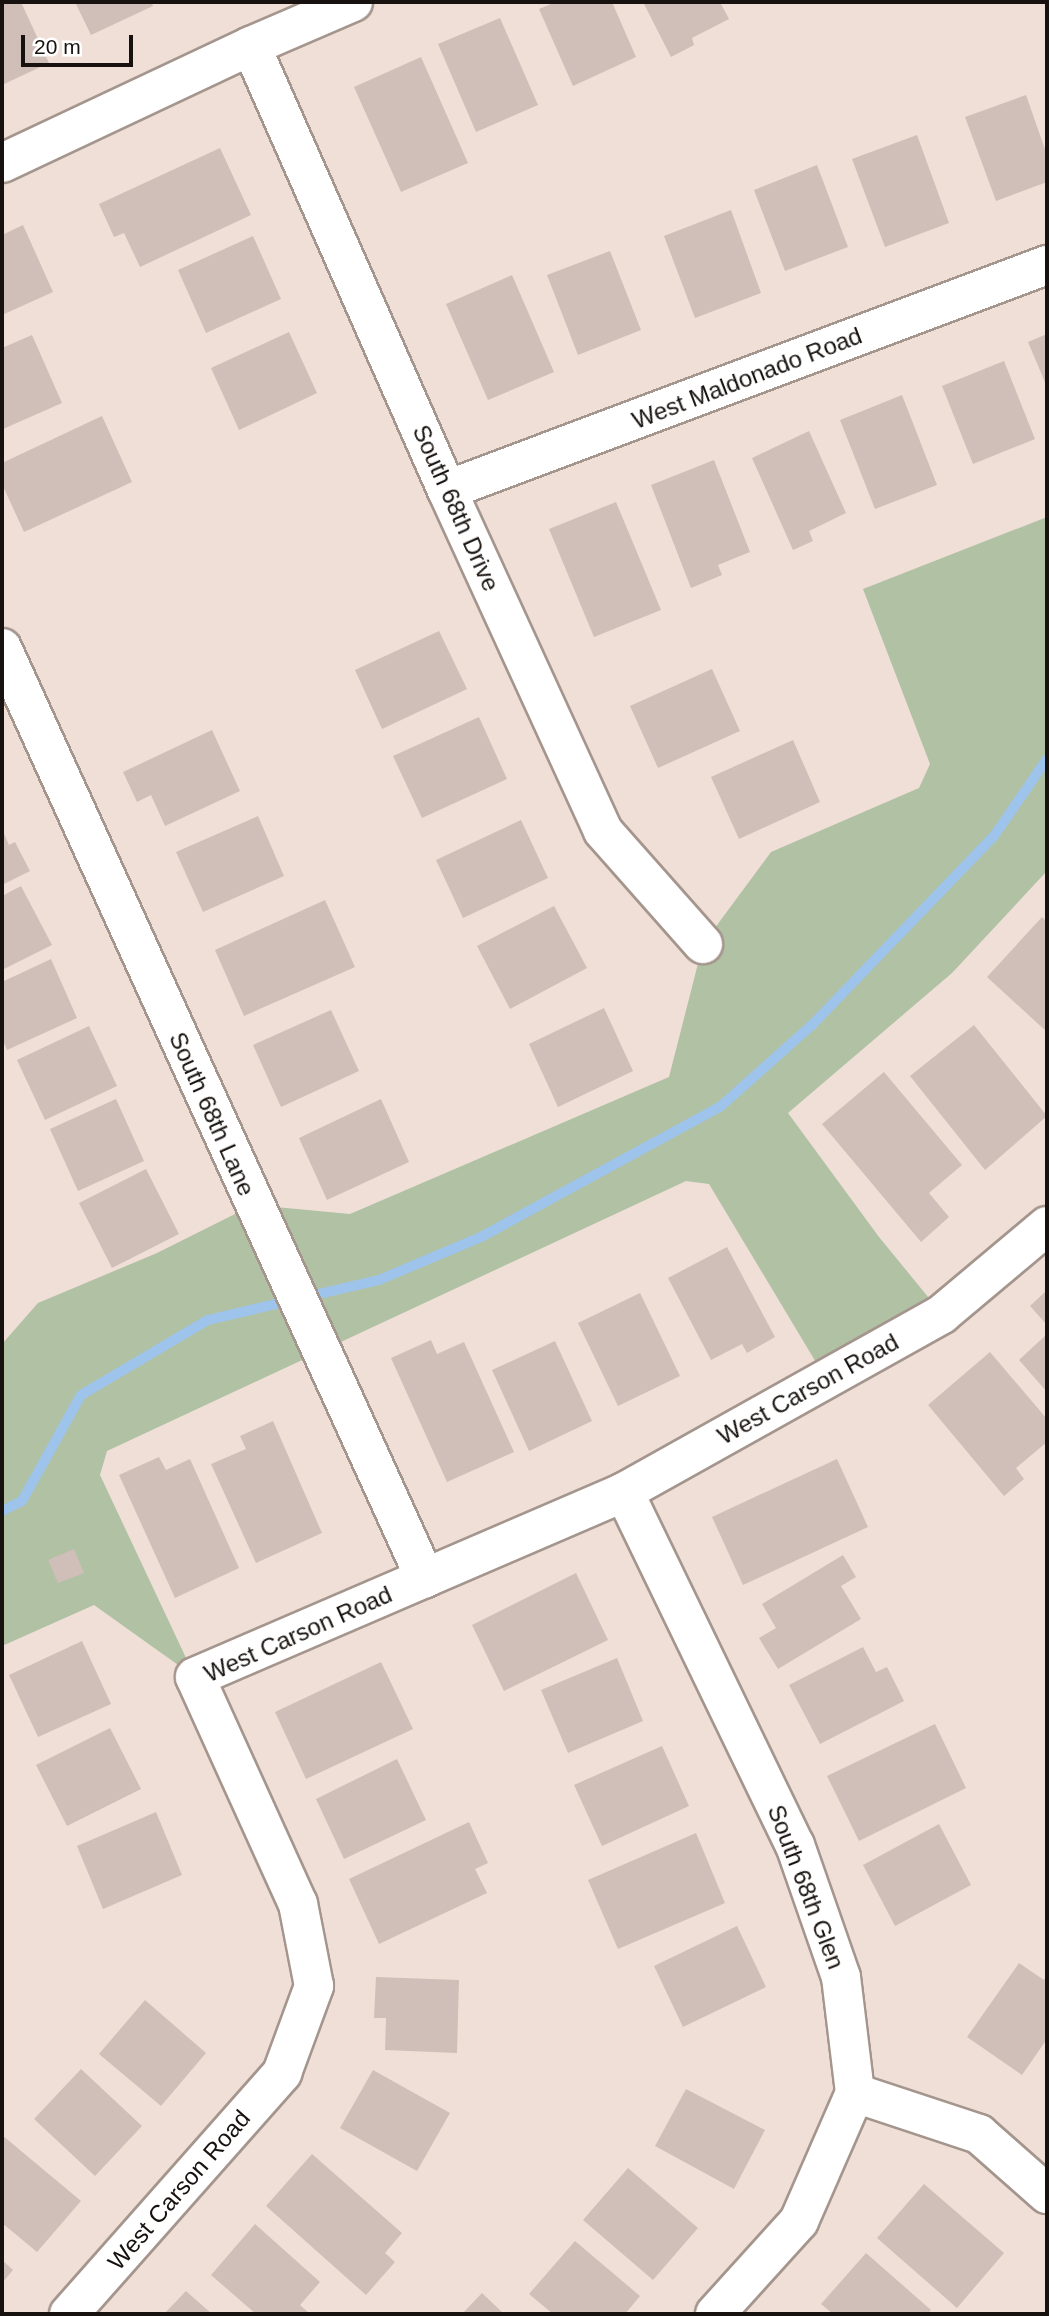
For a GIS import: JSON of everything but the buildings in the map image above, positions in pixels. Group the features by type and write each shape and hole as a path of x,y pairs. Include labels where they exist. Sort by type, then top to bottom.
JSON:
{"street":[{"path":"2,163 251,46 353,2"},
{"name":"South 68th Drive","path":"251,46 447,490 603,831 703,944"},
{"name":"West Maldonado Road","path":"447,490 1047,265"},
{"name":"South 68th Lane","path":"4,657 425,1578"},
{"name":"West Carson Road","path":"69,2314 282,2073 314,1986 298,1904 195,1677 624,1492 942,1314 1047,1226"},
{"name":"South 68th Glen","path":"624,1492 795,1845 841,1977 855,2093"},
{"path":"715,2314 799,2221 855,2093 979,2134 1047,2194"}],"green space":[{"path":"1047,517 1047,871 952,973 788,1113 879,1237 942,1314 826,1379 709,1184 686,1181 107,1451 100,1475 195,1677 94,1605 2,1646 2,1344 38,1303 157,1253 253,1205 350,1214 669,1077 703,944 771,852 919,788 930,764 863,589"}],"waterway":[{"path":"2,1511 22,1501 81,1395 208,1320 379,1280 481,1237 721,1106 812,1025 994,836 1047,759"}]}
